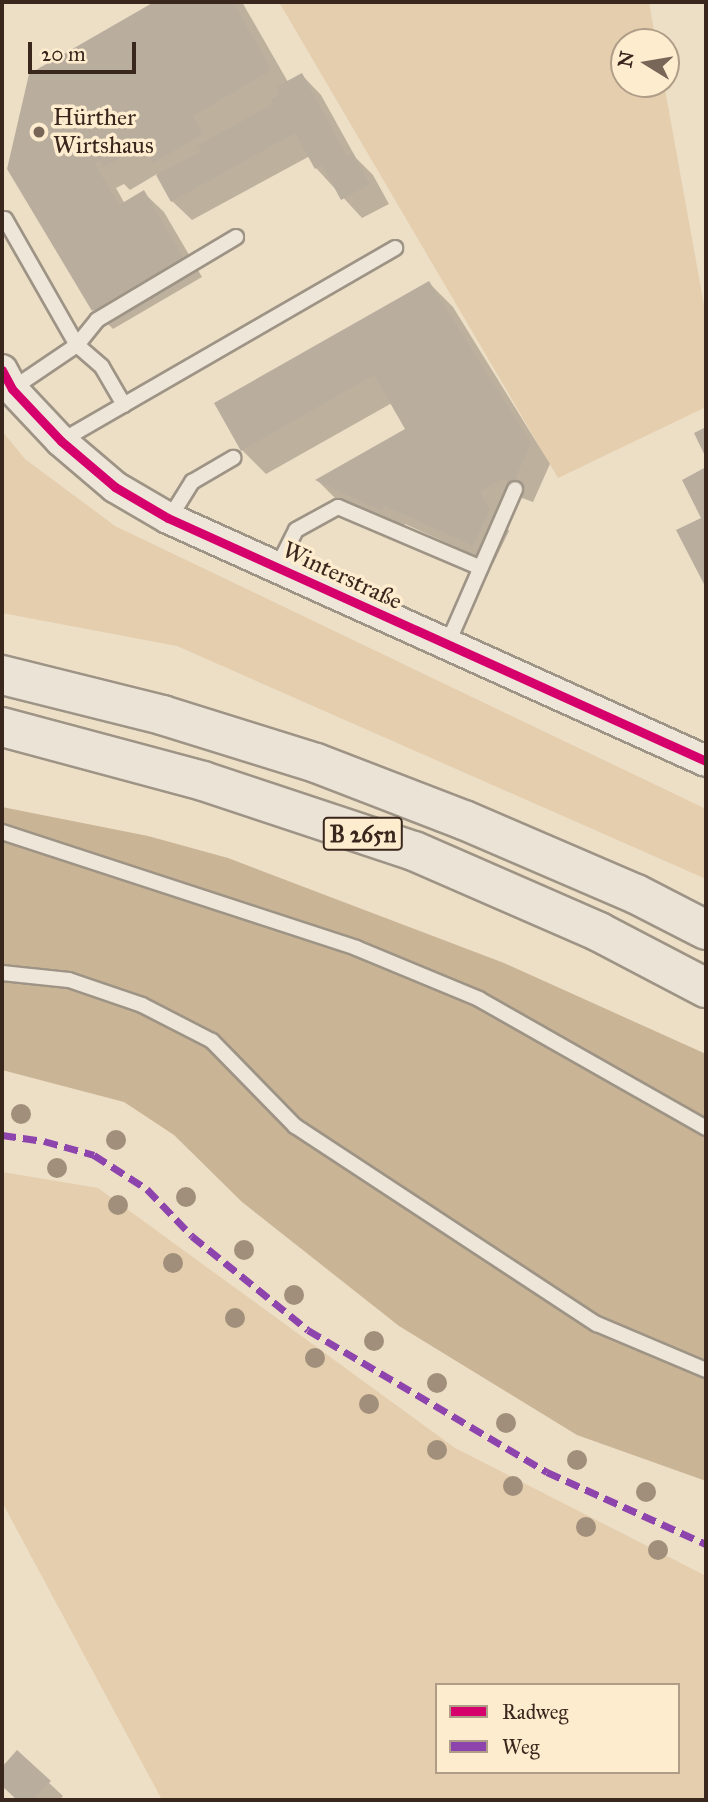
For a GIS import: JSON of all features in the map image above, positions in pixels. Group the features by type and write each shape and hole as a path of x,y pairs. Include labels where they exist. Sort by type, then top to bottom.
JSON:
{"main road":[{"name":"B 265n","path":"2,675 162,715 316,763 464,820 636,894 706,930"},
{"name":"B 265n","path":"2,727 203,780 414,850 600,932 706,988"}],"street":[{"name":"Winterstraße","path":"7,380 61,441 115,487 169,519 706,761"}],"lane":[{"path":"5,219 77,345 102,367 124,405"},
{"path":"7,380 77,345 97,320 236,237"},
{"path":"61,441 395,248"},
{"path":"169,519 192,482 233,458"},
{"path":"447,645 514,489"},
{"path":"277,568 296,530 338,507 481,568"},
{"path":"2,832 343,944 479,999 706,1128"},
{"path":"2,973 69,980 142,1005 212,1041 306,1134 597,1324 706,1370"}],"shaded area":[{"path":"279,2 649,2 654,28 610,28 610,98 667,98 706,316 706,407 558,478"},
{"path":"2,431 25,459 115,526 706,809 706,879 177,646 2,613"},
{"path":"2,807 148,836 228,858 504,963 706,1054 706,1481 577,1435 399,1326 242,1202 174,1135 124,1102 2,1070"},
{"path":"2,1172 98,1188 455,1448 706,1576 706,1800 162,1800 2,1502"}],"building":[{"path":"154,2 233,2 272,70 193,116 203,134 153,163 142,145 104,167 100,160 95,164 119,205 144,190 183,257 92,311 7,169 29,74"},
{"path":"302,73 347,156 353,153 370,184 341,200 322,165 315,169 295,133 171,202 156,175 201,151 198,145 273,104 271,99 280,94 276,87"},
{"path":"429,281 531,443 513,484 502,479 480,492 490,510 473,546 385,506 381,511 315,480 405,429 374,375 241,451 214,403"},
{"path":"706,427 706,458 694,433"},
{"path":"706,467 706,588 676,530 701,518 682,480"},
{"path":"17,1750 51,1781 32,1800 17,1800 2,1786 2,1767"}],"marked path":[{"path":"2,1135 44,1141 94,1155 147,1189 192,1236 308,1330 547,1472 706,1544"}],"cycle path":[{"path":"2,370 12,389 61,441 115,487 168,518 706,761"}],"place":[{"name":"Hürther Wirtshaus","path":"39,132"}]}
